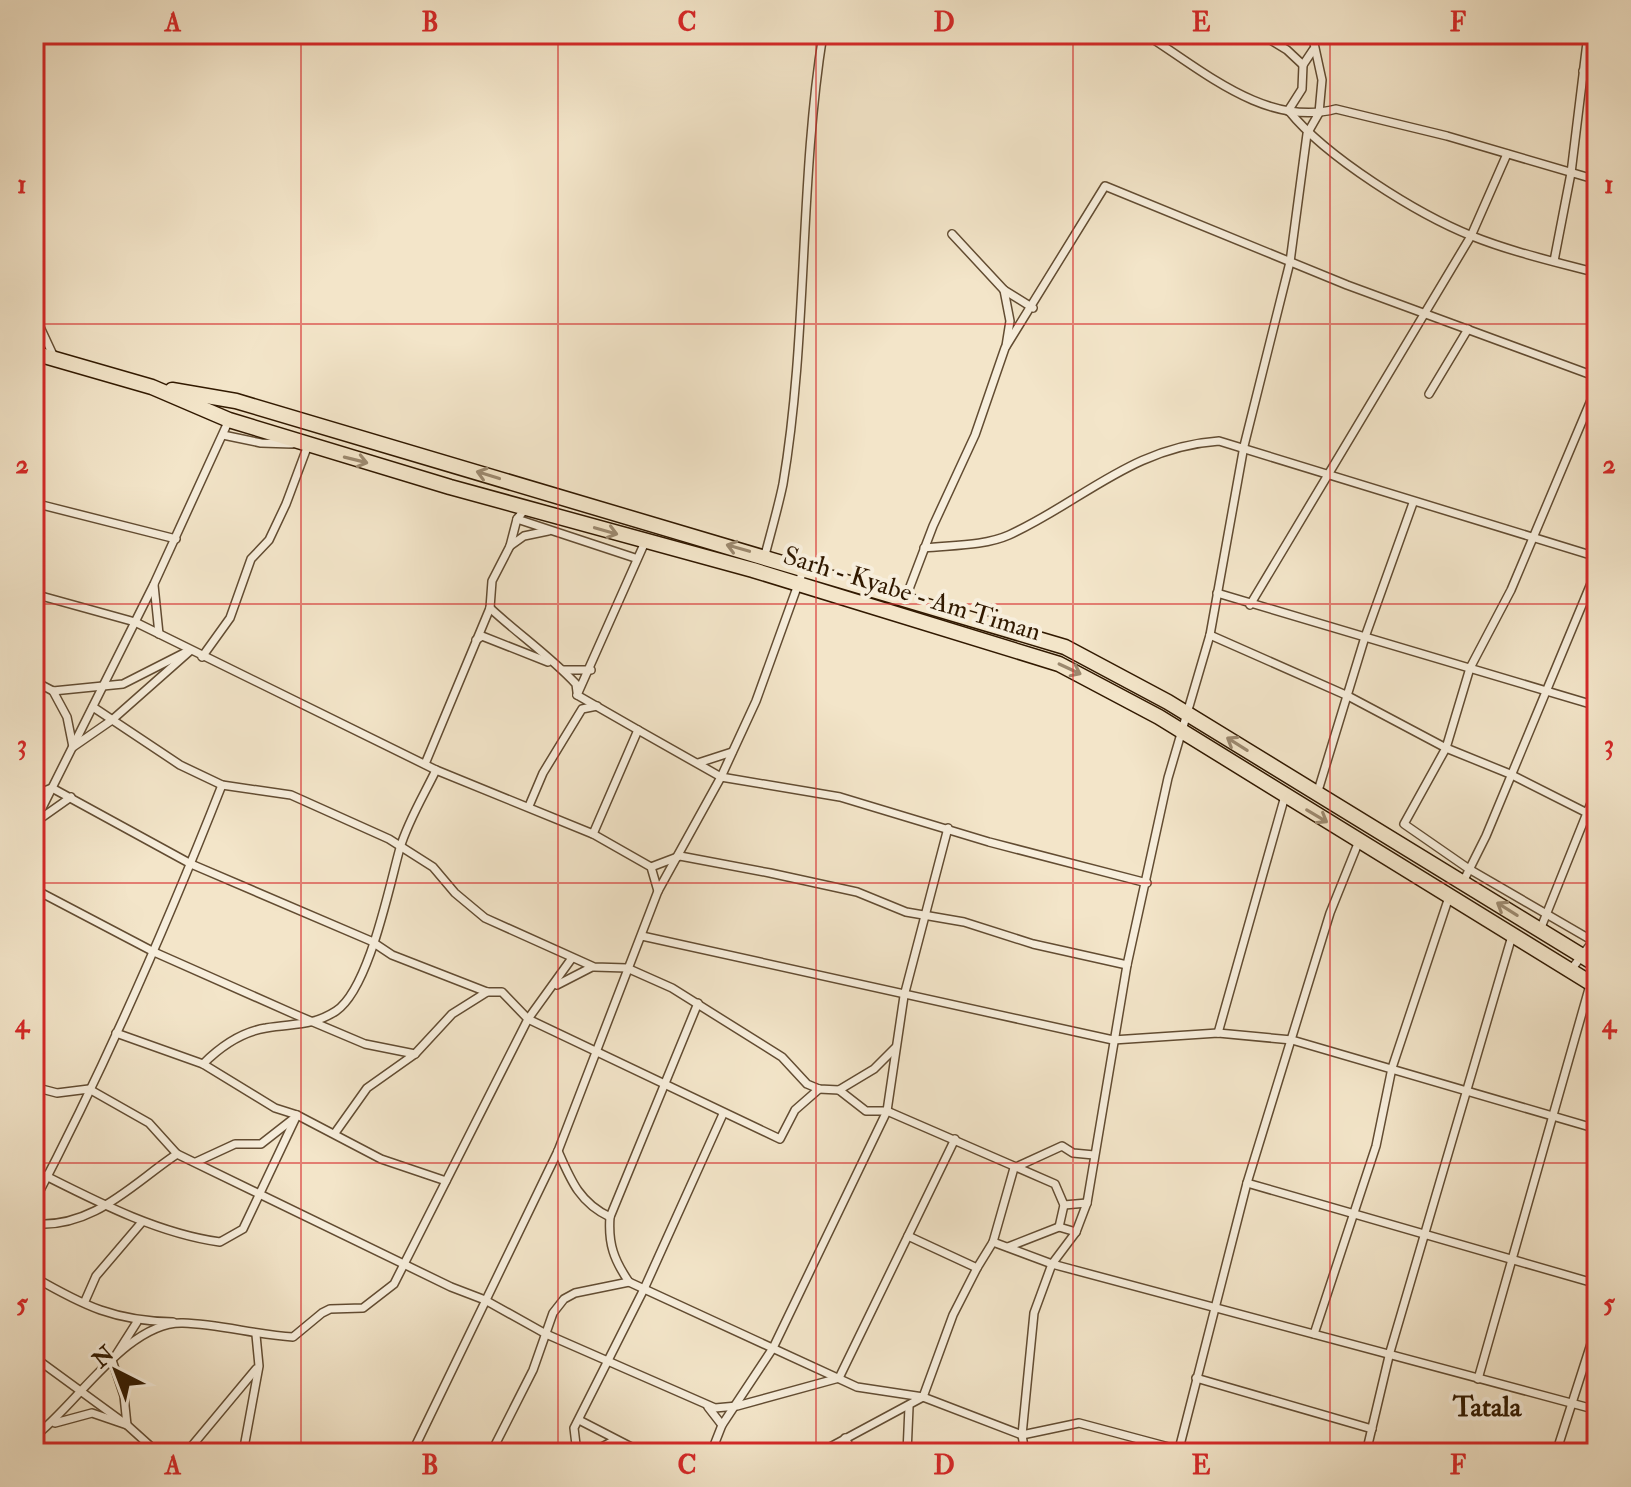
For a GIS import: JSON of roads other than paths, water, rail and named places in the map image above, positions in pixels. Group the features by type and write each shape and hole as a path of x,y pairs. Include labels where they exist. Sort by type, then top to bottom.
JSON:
{"highway":[{"name":"Sarh - Kyabe - Am Timan","path":"34,353 152,387 236,401 765,555 1065,647 1111,669 1188,714 1427,860 1466,876 1540,930 1596,964"},
{"name":"Sarh - Kyabe - Am Timan","path":"152,387 229,420 310,445 799,585 1059,664 1103,685 1594,985"}],"street":[{"path":"765,555 782,485 793,392 806,173 823,34"},
{"path":"1145,34 1260,105 1319,113 1336,109 1597,180"},
{"path":"1261,34 1287,50 1303,65"},
{"path":"1025,1453 1022,1435 1034,1313 1052,1264 1076,1232 1087,1203 1127,965 1181,733 1210,635 1244,446 1290,262 1307,134 1319,113 1322,80 1313,50 1312,34"},
{"path":"1554,261 1571,173 1588,34"},
{"path":"1288,111 1302,89 1303,65 1313,50"},
{"path":"1583,71 1597,90"},
{"path":"1302,89 1322,80"},
{"path":"1288,111 1307,134 1388,190 1471,236 1597,273"},
{"path":"1250,605 1471,236 1507,154"},
{"path":"1005,348 1033,308 1105,186 1290,262 1597,377"},
{"path":"952,234 1004,290 1033,308"},
{"path":"906,597 924,548 975,435 1005,348 1010,321 1004,290"},
{"path":"34,314 55,359"},
{"path":"1429,394 1468,329"},
{"path":"34,332 44,335"},
{"path":"1570,971 1595,938 1466,876 1435,845 1404,824 1446,748 1470,668 1511,590 1556,477 1597,386"},
{"path":"34,823 176,539 229,420"},
{"path":"202,657 230,618 251,559 269,540 310,445 261,443 223,435"},
{"path":"924,548 987,542 1008,536 1106,476 1171,449 1219,441 1244,446 1326,477 1597,557"},
{"path":"34,503 176,539"},
{"path":"1317,794 1365,637 1413,503"},
{"path":"425,764 490,608 492,581 510,546 517,519 526,507"},
{"path":"517,519 635,558"},
{"path":"510,546 524,536 551,530"},
{"path":"577,695 591,670 635,558 645,542"},
{"path":"412,1453 558,1151 658,891 680,856 733,752 781,640 804,567"},
{"path":"1466,876 1597,569"},
{"path":"154,584 159,634"},
{"path":"1217,593 1597,706"},
{"path":"34,594 135,622 202,657 322,711 436,770 593,834 651,867 658,891"},
{"path":"490,608 550,663"},
{"path":"1210,635 1348,696 1446,748 1510,774 1597,818"},
{"path":"476,640 482,636 563,670 576,684 577,695"},
{"path":"34,681 53,691 103,687 140,678 164,660 190,651"},
{"path":"73,747 112,720 190,651"},
{"path":"563,670 591,670"},
{"path":"53,691 67,717 73,747"},
{"path":"577,695 721,777 840,797 1147,883"},
{"path":"529,806 543,773 582,709 597,706"},
{"path":"93,707 180,765 222,785 291,795 401,845 433,867 455,893 485,918 594,967 627,968 698,1003 782,1057 807,1084 819,1089 839,1090 874,1069 896,1046"},
{"path":"593,834 638,730"},
{"path":"696,763 708,763 733,752"},
{"path":"203,1064 219,1048 241,1036 266,1028 318,1022 347,1001 359,980 371,941 387,906 401,845 436,770"},
{"path":"34,1202 75,1126 89,1089 154,952 222,785"},
{"path":"34,795 52,788 191,864 371,941 392,955 487,992 502,992 528,1019 597,1055 666,1084 780,1139 807,1096 819,1089"},
{"path":"1540,930 1597,788"},
{"path":"1218,1033 1285,796"},
{"path":"34,823 71,797"},
{"path":"711,1453 722,1425 773,1348 887,1111 904,996 948,828"},
{"path":"1178,1451 1247,1183 1330,913 1359,841"},
{"path":"1427,860 1435,845"},
{"path":"651,867 680,856 857,892 894,908 1127,965"},
{"path":"34,889 154,952 365,1044 415,1054"},
{"path":"1314,1334 1376,1146 1392,1068 1449,895"},
{"path":"1366,1453 1390,1352 1512,935"},
{"path":"642,936 1113,1040 1218,1033 1292,1040 1597,1129"},
{"path":"34,1277 85,1301 101,1314 137,1322 179,1323 256,1335 293,1337 330,1309 363,1308 394,1284 528,1019 555,986 572,958"},
{"path":"1478,1379 1594,985 1596,964"},
{"path":"555,986 594,967"},
{"path":"335,1133 367,1088 415,1054 452,1014 487,992"},
{"path":"629,1282 612,1249 610,1217 698,1003"},
{"path":"116,1033 203,1064 275,1108 335,1133 381,1159 446,1181"},
{"path":"807,1084 807,1096"},
{"path":"34,1087 57,1093 89,1089 149,1123 177,1154 451,1287 485,1300 546,1334 708,1407 737,1406 839,1378 955,1139"},
{"path":"839,1090 866,1111 887,1111 1055,1184 1064,1205 1059,1227"},
{"path":"577,1453 573,1434 579,1420 644,1289 723,1114"},
{"path":"196,1162 235,1144 261,1144 297,1115"},
{"path":"34,1170 142,1222 179,1234 220,1242 243,1229 297,1115"},
{"path":"819,1453 923,1397 953,1315 993,1242 1014,1168 1062,1146 1073,1153 1094,1155"},
{"path":"558,1151 580,1196 591,1208 610,1217"},
{"path":"34,1224 59,1222 110,1204 177,1154"},
{"path":"1247,1183 1426,1236 1513,1257 1597,1284"},
{"path":"1064,1205 1087,1203"},
{"path":"85,1301 96,1276 142,1222"},
{"path":"1008,1247 1059,1227 1076,1232"},
{"path":"908,1236 977,1268"},
{"path":"993,1242 1052,1264 1390,1352 1597,1410"},
{"path":"491,1453 533,1370 553,1313 564,1299 575,1293 629,1282 870,1391 923,1397 1022,1435 1079,1423 1191,1453"},
{"path":"112,1360 137,1322"},
{"path":"34,1437 53,1423 112,1360 148,1333 179,1323"},
{"path":"1556,1453 1597,1325"},
{"path":"243,1453 259,1366 256,1335"},
{"path":"34,1357 127,1425 158,1453"},
{"path":"112,1360 124,1396 127,1425"},
{"path":"186,1453 259,1366"},
{"path":"1196,1378 1372,1429"},
{"path":"708,1407 722,1425"},
{"path":"907,1453 909,1407"},
{"path":"53,1423 92,1413 127,1425"},
{"path":"579,1420 613,1441 643,1453"},
{"path":"845,1438 853,1453"},
{"path":"585,1453 613,1441"},
{"path":"613,1441 620,1453"},
{"path":"600,1448 612,1453"}],"district":[{"name":"Tatala","path":"1487,1407"}]}
